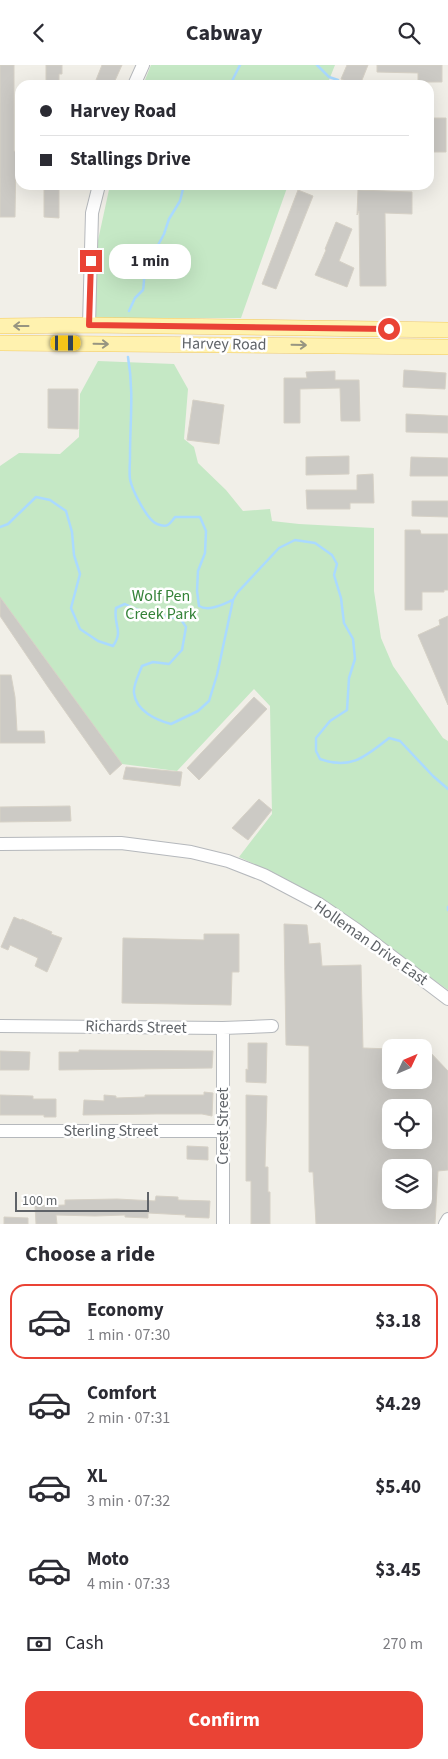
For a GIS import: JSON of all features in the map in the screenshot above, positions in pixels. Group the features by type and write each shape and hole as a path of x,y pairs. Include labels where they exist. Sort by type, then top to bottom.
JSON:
{"main road":[{"name":"Harvey Road","path":"0,326 89,325 448,330"},
{"path":"200,344 202,336 240,336 255,328"},
{"path":"367,346 376,338 420,338 425,330"},
{"name":"Harvey Road","path":"0,343 448,347"}],"street":[{"path":"136,80 143,65"},
{"path":"89,325 92,213 99,190"},
{"name":"Holleman Drive East","path":"0,844 121,843 191,852 228,861 264,875 319,904 357,930 448,999"},
{"name":"Richards Street","path":"0,1026 223,1029 272,1026"},
{"name":"Crest Street","path":"223,1029 223,1224"},
{"name":"Sterling Street","path":"0,1131 222,1131"},
{"path":"445,1224 448,1219"}],"green space":[{"path":"151,65 335,65 329,80 145,80"},
{"path":"109,190 286,190 241,318 95,318 97,245"},
{"name":"Wolf Pen Creek Park","path":"98,361 174,364 188,389 184,439 194,447 198,463 226,490 243,511 270,509 272,521 374,528 374,591 381,638 393,666 443,738 448,741 448,990 331,906 283,878 239,857 272,814 270,706 254,689 177,771 122,764 0,597 0,466 19,453 60,454 79,437 80,394"}],"building":[{"path":"0,65 14,65 15,217 0,217"},
{"path":"46,65 62,65 62,74 59,74 59,80 46,80"},
{"path":"102,65 122,65 115,80 96,80"},
{"path":"347,65 368,65 362,80 341,79"},
{"path":"377,65 442,65 442,82 418,80 418,73 377,72"},
{"path":"434,118 446,118 446,152 434,152"},
{"path":"44,190 59,190 59,218 44,217"},
{"path":"298,190 313,196 276,289 262,284"},
{"path":"358,190 412,192 412,214 385,213 386,286 360,286 359,211 357,215"},
{"path":"336,222 352,229 339,261 354,268 347,287 315,275"},
{"path":"404,370 446,373 445,389 403,387"},
{"path":"335,371 335,380 359,380 360,421 341,421 340,388 300,389 300,423 284,423 284,378 307,378 306,372"},
{"path":"48,389 78,389 78,429 48,428"},
{"path":"193,400 224,405 219,444 187,440"},
{"path":"406,414 448,416 448,433 406,432"},
{"path":"349,456 349,474 306,475 306,457"},
{"path":"411,457 448,458 448,476 410,476"},
{"path":"373,474 374,503 350,503 350,509 307,509 306,490 357,490 357,475"},
{"path":"412,501 448,501 448,517 412,516"},
{"path":"405,530 420,530 421,534 448,534 448,590 444,590 444,592 422,592 422,610 405,610"},
{"path":"0,597 122,764 110,775 0,616"},
{"path":"448,616 448,705 418,635 440,625 439,620"},
{"path":"0,675 11,675 15,697 17,731 44,731 45,743 0,743"},
{"path":"254,697 267,709 199,780 187,768"},
{"path":"126,767 182,772 180,786 123,779"},
{"path":"259,799 272,810 248,840 232,828"},
{"path":"70,806 71,821 0,822 0,807"},
{"path":"14,917 62,938 47,972 35,966 38,958 10,945 8,950 1,947"},
{"path":"284,924 307,925 309,944 320,943 322,966 361,965 363,1048 382,1049 382,1089 432,1089 432,1054 448,1071 448,1170 438,1171 435,1224 316,1224 313,1172 309,1172 309,1046 286,1045"},
{"path":"204,934 239,934 239,972 232,972 231,1005 122,1003 123,938 204,940"},
{"path":"248,1043 267,1043 266,1083 246,1082"},
{"path":"79,1050 213,1051 212,1068 59,1070 59,1052 79,1052"},
{"path":"0,1051 30,1052 29,1070 0,1070"},
{"path":"204,1092 213,1093 212,1116 202,1114 83,1115 84,1100 104,1101 104,1095 116,1096 116,1098 145,1097 145,1095 204,1095"},
{"path":"0,1095 33,1096 33,1099 56,1099 56,1117 44,1117 44,1115 0,1115"},
{"path":"246,1095 267,1096 265,1167 268,1167 270,1224 251,1224 251,1181 246,1181"},
{"path":"187,1146 208,1147 208,1160 187,1159"},
{"path":"156,1196 178,1197 178,1200 210,1201 209,1218 148,1213 148,1218 125,1217 125,1215 56,1215 57,1224 36,1224 35,1206 65,1205 65,1200 117,1199 155,1201"},
{"path":"4,1217 28,1218 28,1224 4,1224"}],"waterway":[{"path":"232,80 240,65"},
{"path":"317,65 329,77 338,80"},
{"path":"129,311 135,298 143,290 145,273 152,264 157,247 169,219 180,201 183,190"},
{"path":"128,357 131,394 130,479 140,504 153,521 163,526 168,525 175,517 200,517 206,531 205,553 198,571 197,591 199,606 212,608 233,600"},
{"path":"0,527 8,524 36,497 50,500 66,511 72,532 74,555 80,574 71,608 80,629 98,641 113,646 118,636 116,608 125,604 152,614 180,618 186,627 182,650 169,664 153,662 142,666 134,690 136,699 143,710 153,717 171,724 198,711 209,701 217,675 233,600 237,593 279,548 295,540 315,543 332,555 337,564 334,575 341,598 344,623 353,639 355,659 349,678 347,710 330,721 316,738 316,751 320,759 340,763 357,760 389,738 400,741 448,789"}],"route":[{"path":"91,261 89,325 389,329"}]}
